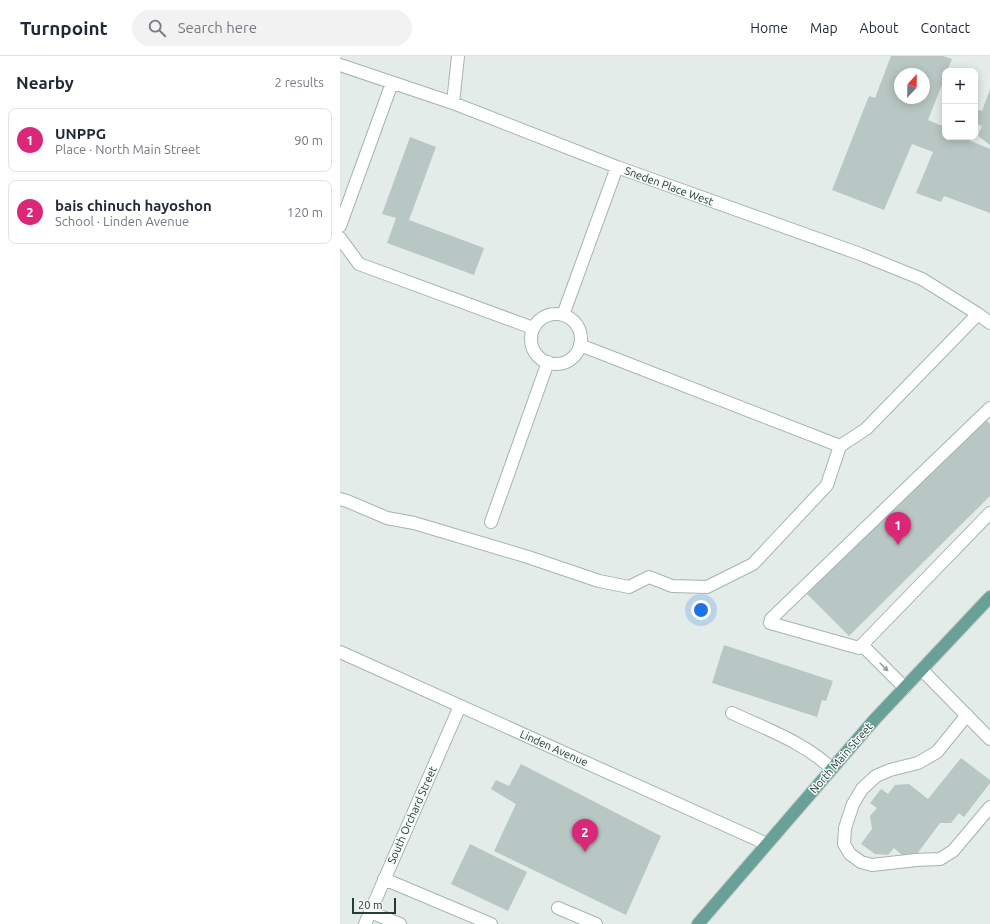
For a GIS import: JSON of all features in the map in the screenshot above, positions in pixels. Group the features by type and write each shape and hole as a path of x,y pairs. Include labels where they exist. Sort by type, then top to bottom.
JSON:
{"main road":[{"name":"North Main Street","path":"698,924 875,719 990,596"}],"street":[{"path":"452,103 458,56"},
{"name":"Sneden Place West","path":"340,65 392,84 452,103 617,167 860,254 922,279 990,323"},
{"path":"340,226 392,84"},
{"path":"562,315 617,167"},
{"path":"340,238 359,264 533,328"},
{"path":"554,314 562,315 570,319 577,325 580,332 580,345 574,357 568,362 560,364 552,364 538,358 531,344 533,328 538,321 545,316 554,314"},
{"path":"340,499 387,518 414,523 528,557 599,581 629,587 649,577 672,586 707,587 753,564 827,485 840,446 866,429 978,314"},
{"path":"580,345 840,446"},
{"path":"491,522 548,362"},
{"path":"990,408 771,619 770,623 858,648 990,513"},
{"path":"862,645 905,688"},
{"name":"Linden Avenue","path":"340,652 767,844"},
{"path":"922,670 990,739"},
{"name":"South Orchard Street","path":"364,924 460,706"},
{"path":"732,713 807,749 832,768"},
{"path":"967,715 937,752 918,763 890,770 876,776 862,789 853,804 845,828 844,844 850,854 861,862 872,865 940,859 953,851 990,807"},
{"path":"384,879 491,924"},
{"path":"558,908 596,924"},
{"path":"370,912 400,924"}],"building":[{"path":"891,56 943,56 952,59 948,68 942,68 942,85 928,120 942,126 942,140 969,140 990,149 990,213 944,196 941,202 916,193 933,152 912,144 884,210 832,190 869,96 875,98"},
{"path":"990,89 990,145 978,136 982,126 978,124 978,110 982,111"},
{"path":"410,137 436,147 409,220 484,248 474,275 387,243 396,218 382,214"},
{"path":"984,418 990,424 990,496 849,636 807,594"},
{"path":"724,645 833,681 826,701 822,700 817,717 712,683"},
{"path":"961,758 990,780 990,783 964,817 959,813 951,823 940,823 917,854 902,855 894,848 888,855 875,854 861,844 872,829 870,816 877,808 870,803 881,789 888,794 895,785 909,784 928,799"},
{"path":"521,764 661,836 626,915 494,851 516,804 491,789 496,780 509,786"},
{"path":"470,844 527,872 508,911 451,884"}],"place":[{"name":"UNPPG","path":"898,545"},
{"name":"bais chinuch hayoshon","path":"585,852"}]}
